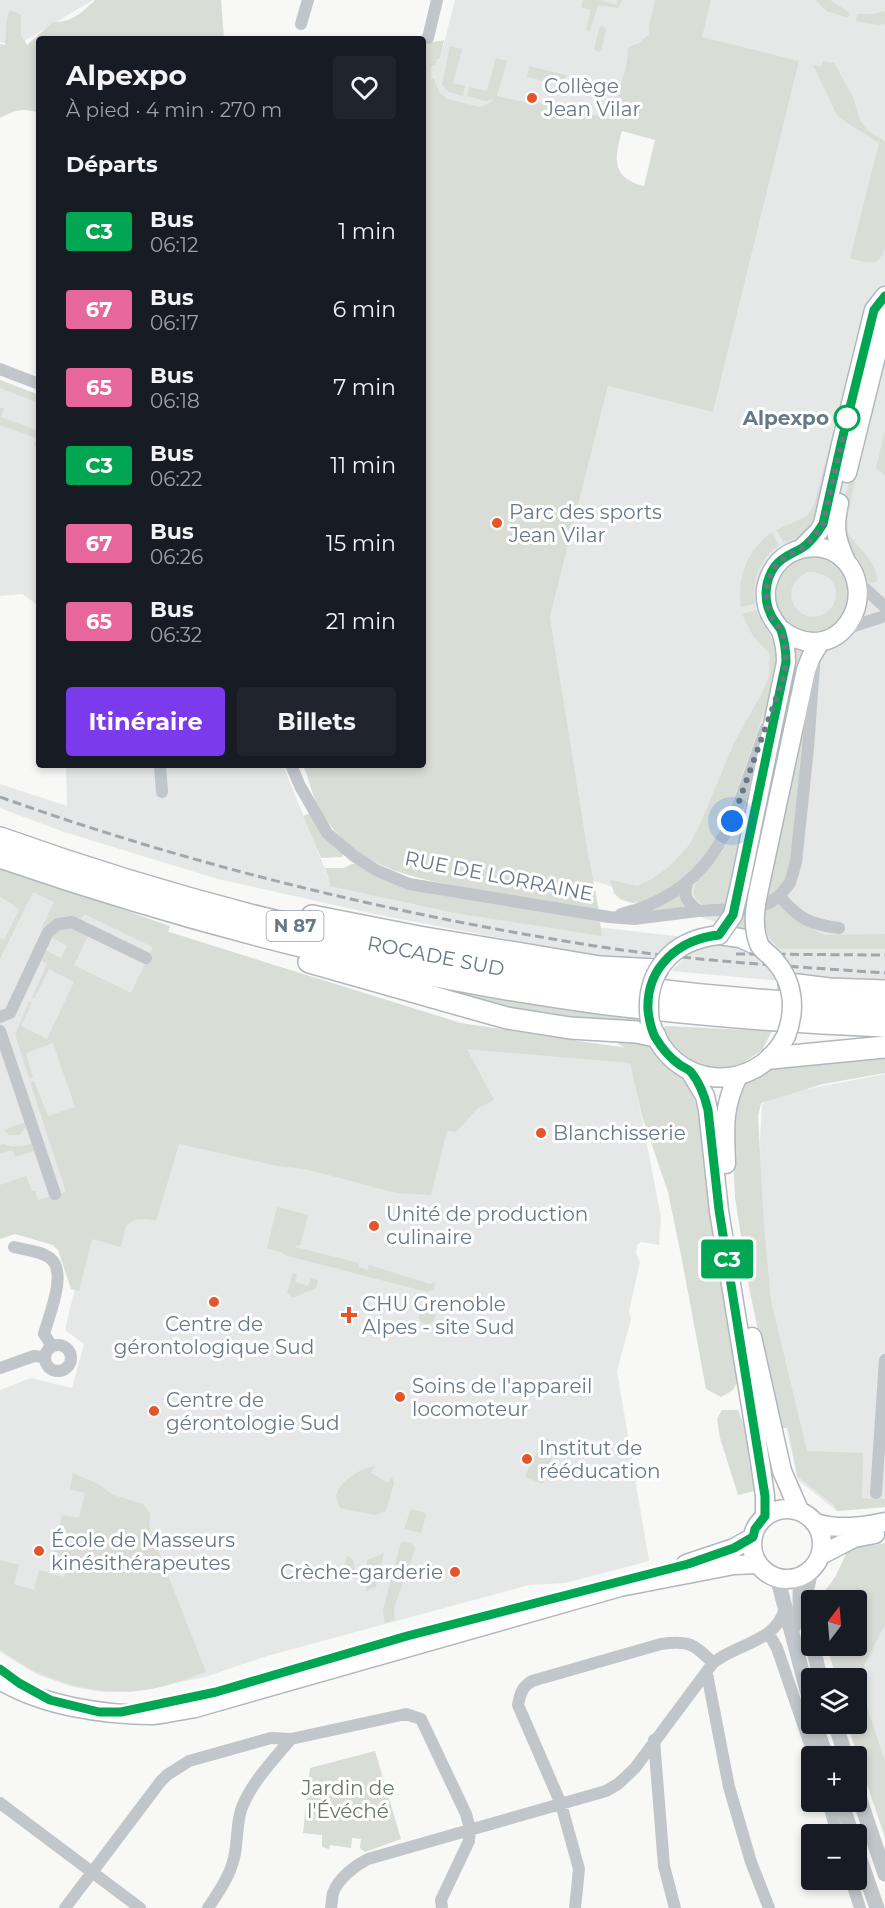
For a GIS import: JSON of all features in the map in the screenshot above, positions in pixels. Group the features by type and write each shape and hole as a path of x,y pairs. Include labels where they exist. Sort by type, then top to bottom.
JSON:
{"highway":[{"name":"ROCADE SUD","path":"0,838 168,892 237,911 352,939 459,961 665,991 776,1002 885,1008"},
{"path":"24,846 201,892 359,926 474,947 619,969 657,970"},
{"name":"ROCADE SUD","path":"0,857 54,876 216,925 398,968 577,999 727,1017 885,1026"},
{"path":"216,925 221,935 490,1014 561,1027 637,1032 652,1029"},
{"path":"789,984 885,992"},
{"path":"771,1058 885,1047"}],"main road":[{"path":"801,549 823,524 874,310 885,296"},
{"path":"845,559 836,535 835,524 885,320"},
{"path":"719,935 733,915 783,679 786,654 780,629 766,603 767,583 776,565 792,552 801,549 824,548 835,552 852,566 860,584 861,603 848,628 818,646 811,657 759,889 754,918 760,947"},
{"path":"780,629 799,640 818,646"},
{"path":"719,935 740,938 760,947 780,967 789,984 792,1010 786,1036 771,1058 738,1076 711,1077 690,1071 671,1057 652,1029 648,1002 657,970 676,950 701,938 719,935"},
{"path":"690,1071 705,1096 708,1110 719,1210 760,1461 765,1496 765,1516"},
{"path":"738,1076 729,1096 725,1122 726,1166 732,1212 756,1359 782,1471 798,1510"},
{"path":"811,1567 822,1539 816,1523 806,1513 787,1508 776,1510 765,1516 755,1529 754,1555 758,1564 766,1572 789,1579 811,1567 854,1538 885,1531"},
{"path":"816,1523 834,1527 860,1527 885,1522"},
{"path":"121,1712 216,1692 407,1636 688,1564 734,1548 753,1537"},
{"path":"0,1680 24,1692 99,1712 155,1715 195,1708 620,1587 734,1565 758,1564"},
{"path":"0,1669 19,1683 50,1700"}],"street":[{"path":"301,24 308,0"},
{"path":"428,38 438,0"},
{"path":"0,369 36,383"},
{"path":"860,584 885,607"},
{"path":"848,628 885,616"},
{"path":"818,646 796,862 790,883 779,896 796,914 816,926 839,928"},
{"path":"609,917 649,905 673,893 687,883 721,843 732,821 783,679"},
{"path":"160,768 162,792"},
{"name":"RUE DE LORRAINE","path":"292,768 327,833 354,856 376,870 409,884 609,917 634,919 698,911 755,908 779,896"},
{"path":"687,883 684,892 688,902 698,911"},
{"path":"0,1017 10,1012 48,932 58,924 72,922 146,958"},
{"path":"0,1031 55,1194"},
{"path":"14,1247 46,1255 57,1267 58,1281 44,1334 52,1346"},
{"path":"61,1345 68,1350 71,1358 69,1366 62,1372 53,1371 46,1365 44,1357 52,1346 61,1345"},
{"path":"0,1368 34,1356 44,1357"},
{"path":"876,1493 885,1359"},
{"path":"806,1590 811,1567"},
{"path":"331,1908 333,1892 348,1872 360,1863 606,1791 618,1784 635,1768 710,1668 723,1655 779,1631 797,1626 799,1615 797,1594 811,1567"},
{"path":"777,1577 785,1608 777,1648 811,1746"},
{"path":"779,1631 797,1630 801,1626"},
{"path":"779,1631 801,1684"},
{"path":"575,1908 579,1869 561,1804 519,1705 519,1698 525,1685 532,1681 661,1644 679,1642 696,1647 710,1668 729,1787 751,1862 769,1908"},
{"path":"64,1908 161,1781 173,1770 189,1761 271,1737 291,1739 406,1713 421,1719 466,1814 470,1829 469,1841 441,1900 441,1908"},
{"path":"208,1908 222,1887 234,1860 242,1808 273,1760 291,1739"},
{"path":"654,1740 664,1866 674,1908"},
{"path":"0,1803 140,1908"},
{"path":"864,1812 885,1874"},
{"path":"867,1881 876,1908"},
{"path":"854,1890 860,1908"}],"shaded area":[{"path":"0,0 93,0 16,46 0,42"},
{"name":"Collège Jean Vilar","path":"455,0 683,0 615,143 426,116 426,56 440,59"},
{"path":"711,0 885,0 885,984 801,977 768,940 592,880 550,617 608,386 713,412 799,61 701,37"},
{"path":"0,380 36,394 36,604 22,594 0,596"},
{"path":"66,768 284,768 328,877 427,899 561,923 684,937 652,958 639,962 379,915 218,879 64,832 0,808 0,784 67,806"},
{"name":"CHU Grenoble Alpes - site Sud","path":"0,878 463,1025 628,1048 661,1217 659,1245 641,1242 637,1245 636,1253 640,1262 629,1311 631,1319 617,1371 649,1561 565,1583 529,1585 267,1656 205,1677 131,1692 102,1692 73,1687 38,1675 0,1652 0,1390 31,1378 72,1388 84,1344 65,1330 75,1288 52,1222 0,1239"},
{"path":"731,944 765,959 781,981 671,971 687,955 702,947"},
{"path":"885,1074 885,1507 837,1511 798,1480 763,1324 760,1141 762,1104 769,1099 798,1091"},
{"path":"885,1625 885,1761 867,1706 867,1668 863,1668"}],"green space":[{"path":"95,0 221,0 224,36 37,36 53,22 66,21"},
{"path":"583,0 599,0 617,5 618,0 622,0 618,8 598,5 590,31 586,30 591,10 581,7"},
{"name":"Parc des sports Jean Vilar","path":"655,0 711,0 702,37 799,61 713,412 608,386 550,617 599,911 415,877 373,861 336,832 321,812 304,768 426,768 426,43 444,40 440,59 437,59 435,66 431,66 431,79 434,79 440,93 447,99 480,107 488,104 495,98 486,101 467,96 469,87 487,91 496,58 507,61 497,96 527,103 534,101 610,119 624,75 628,48 639,43 649,34","holes":["622,131 655,140 644,186 626,178 620,172 617,150"]},
{"path":"816,0 830,0 849,12 848,18 826,11"},
{"path":"10,10 21,15 21,35 27,45 36,37 36,112 19,111 0,118 0,44 5,45 6,22"},
{"path":"885,11 885,24 856,21 857,14 875,14"},
{"path":"603,26 606,30 601,50 598,52 594,49 599,28"},
{"path":"450,46 462,49 453,83 465,86 463,96 449,92 442,85"},
{"path":"823,61 834,63 853,97 860,120 868,131 885,141 885,248 880,259 876,261 866,262 850,258 879,143 837,115 813,65 821,67"},
{"path":"529,66 566,75 563,86 527,77"},
{"path":"0,380 36,394 36,402 0,388"},
{"path":"0,408 4,408 1,417 36,430 36,438 0,425"},
{"path":"885,431 885,475 876,468"},
{"path":"830,444 837,446 817,522 802,536 784,542 776,530 807,516 814,505"},
{"path":"851,473 856,475 847,519 848,534 866,555 876,573 878,581 869,583 863,567 850,551 839,521"},
{"path":"772,532 779,545 762,563 758,571 754,587 755,604 741,607 740,585 746,565 756,547"},
{"path":"807,554 834,560 851,580 847,616 825,632 806,634 783,621 772,596 779,572 784,565","holes":["808,572 814,572 832,581 836,590 836,599 827,612 817,616 808,616 794,606 791,597 792,588 797,579"]},
{"path":"756,610 776,649 777,677 728,814 708,852 682,880 641,902 632,903 620,899 614,893 610,880 638,886 670,866 690,844 734,743 762,693 769,676 770,654 753,636 742,614"},
{"path":"792,648 807,651 749,930 733,927"},
{"path":"805,711 793,860 783,884 765,901"},
{"path":"753,780 755,780 726,904 703,904 696,899 694,894 696,884 726,844"},
{"path":"310,813 344,853 342,857 321,858 303,816"},
{"path":"352,864 494,903 600,922 602,936 455,913 330,886 325,868 344,868"},
{"path":"0,867 170,926 168,932 461,1023 625,1048 617,1043 638,1040 650,1047 682,1077 691,1091 703,1122 712,1231 738,1381 733,1390 721,1397 706,1389 668,1192 642,1116 630,1063 467,1049 494,1100 478,1108 456,1132 447,1131 431,1195 397,1193 305,1169 278,1166 179,1144 156,1221 140,1219 130,1223 126,1226 121,1247 92,1239 79,1291 71,1289 58,1250 53,1245 15,1234 0,1239 0,1185 26,1176 38,1200 66,1192 30,1082 34,1081 48,1116 75,1107 53,1043 26,1053 33,1077 29,1078 15,1034 29,1002 32,1002 21,1026 47,1039 74,982 49,969 34,999 32,998 47,964 40,960 45,950 61,958 67,946 53,938 54,932 67,926 88,936 74,965 131,993 153,947 84,914 81,919 69,916 60,918 41,929 54,902 33,892 0,959 0,938 4,940 19,910 0,897"},
{"path":"679,891 686,909 636,915"},
{"path":"780,903 800,923 824,935 885,934 885,949 780,949 766,931 764,909"},
{"path":"423,983 635,1017 640,1021 638,1025 538,1018"},
{"path":"665,1026 772,1031 762,1050 743,1063 722,1068 702,1066 671,1049 661,1032"},
{"path":"885,1055 885,1073 823,1084 761,1103 758,1116 771,1301 807,1451 863,1453 862,1498 885,1499 885,1507 837,1511 834,1505 797,1476 788,1428 778,1428 749,1287 735,1198 731,1107 745,1083 773,1066"},
{"path":"25,1122 25,1128 19,1135 9,1135 4,1130"},
{"path":"32,1144 34,1151 15,1157 12,1150 0,1154 0,1145 21,1146"},
{"path":"277,1207 308,1215 300,1246 295,1247 359,1263 359,1267 368,1270 369,1265 430,1284 435,1282 434,1289 427,1292 284,1255 267,1248"},
{"path":"293,1273 297,1274 295,1282 308,1286 311,1278 316,1279 318,1282 316,1288 293,1298 287,1293"},
{"path":"427,1308 433,1310 435,1316 433,1322 427,1324 421,1322 419,1316 421,1310"},
{"path":"722,1410 738,1410 745,1427 754,1491 738,1495 720,1438 717,1419"},
{"path":"545,1438 550,1440 548,1445 556,1448 543,1484 525,1477"},
{"path":"375,1466 371,1473 388,1483 392,1477 394,1483 386,1511 375,1515 340,1508 336,1496 346,1480 357,1472"},
{"path":"73,1473 98,1484 113,1495 143,1504 150,1513 149,1527 206,1672 153,1689 116,1692 98,1690 46,1676 0,1649 0,1560 19,1565 14,1584 34,1590 39,1570 64,1577 69,1562 53,1556 62,1515 79,1518 85,1493 70,1489"},
{"path":"411,1509 425,1513 421,1533 404,1529"},
{"path":"401,1542 413,1544 415,1549 394,1608 395,1620 385,1623 383,1610"},
{"path":"868,1543 874,1545 885,1543 885,1625 863,1668 833,1668 830,1656 867,1656 867,1590 826,1590 835,1577 847,1552"},
{"path":"384,1553 376,1587 366,1591 367,1560"},
{"path":"347,1555 353,1560 355,1567 352,1573 343,1577 342,1576"},
{"path":"867,1706 885,1761 885,1838 867,1784 867,1746 854,1746 850,1734 867,1734"},
{"name":"Jardin de l'Évéché","path":"375,1751 401,1839 365,1852 360,1848 361,1839 352,1838 351,1848 330,1845 329,1849 322,1847 322,1835 303,1833 310,1768"}],"railway":[{"path":"0,797 146,845 220,866 368,903 444,919 595,946 667,956 885,973"},
{"path":"736,954 885,955"}],"bus line":[{"name":"C3","path":"0,1669 19,1683 50,1700 73,1707 99,1712 121,1712 150,1707 216,1692 407,1636 626,1578 688,1564 739,1546 753,1537 755,1529 765,1516 765,1496 719,1210 708,1110 705,1096 690,1071 671,1057 655,1036 650,1022 648,1002 657,970 663,962 676,950 691,941 719,935 733,915 786,662 780,629 766,603 767,583 776,565 792,552 801,549 823,524 874,310 885,296"}],"place":[{"name":"Collège Jean Vilar","path":"532,98"},
{"name":"Alpexpo","path":"847,418"},
{"name":"Parc des sports Jean Vilar","path":"497,523"},
{"name":"Blanchisserie","path":"541,1133"},
{"name":"Unité de production culinaire","path":"374,1226"},
{"name":"Centre de gérontologique Sud","path":"214,1302"},
{"name":"CHU Grenoble Alpes - site Sud","path":"349,1315"},
{"name":"Soins de l'appareil locomoteur","path":"400,1397"},
{"name":"Centre de gérontologie Sud","path":"154,1411"},
{"name":"Institut de rééducation","path":"527,1459"},
{"name":"École de Masseurs kinésithérapeutes","path":"39,1551"},
{"name":"Crèche-garderie","path":"455,1572"}],"route":[{"path":"732,821 783,679 786,662 780,629 766,603 767,583 776,565 792,552 801,549 823,524 847,418"}]}
